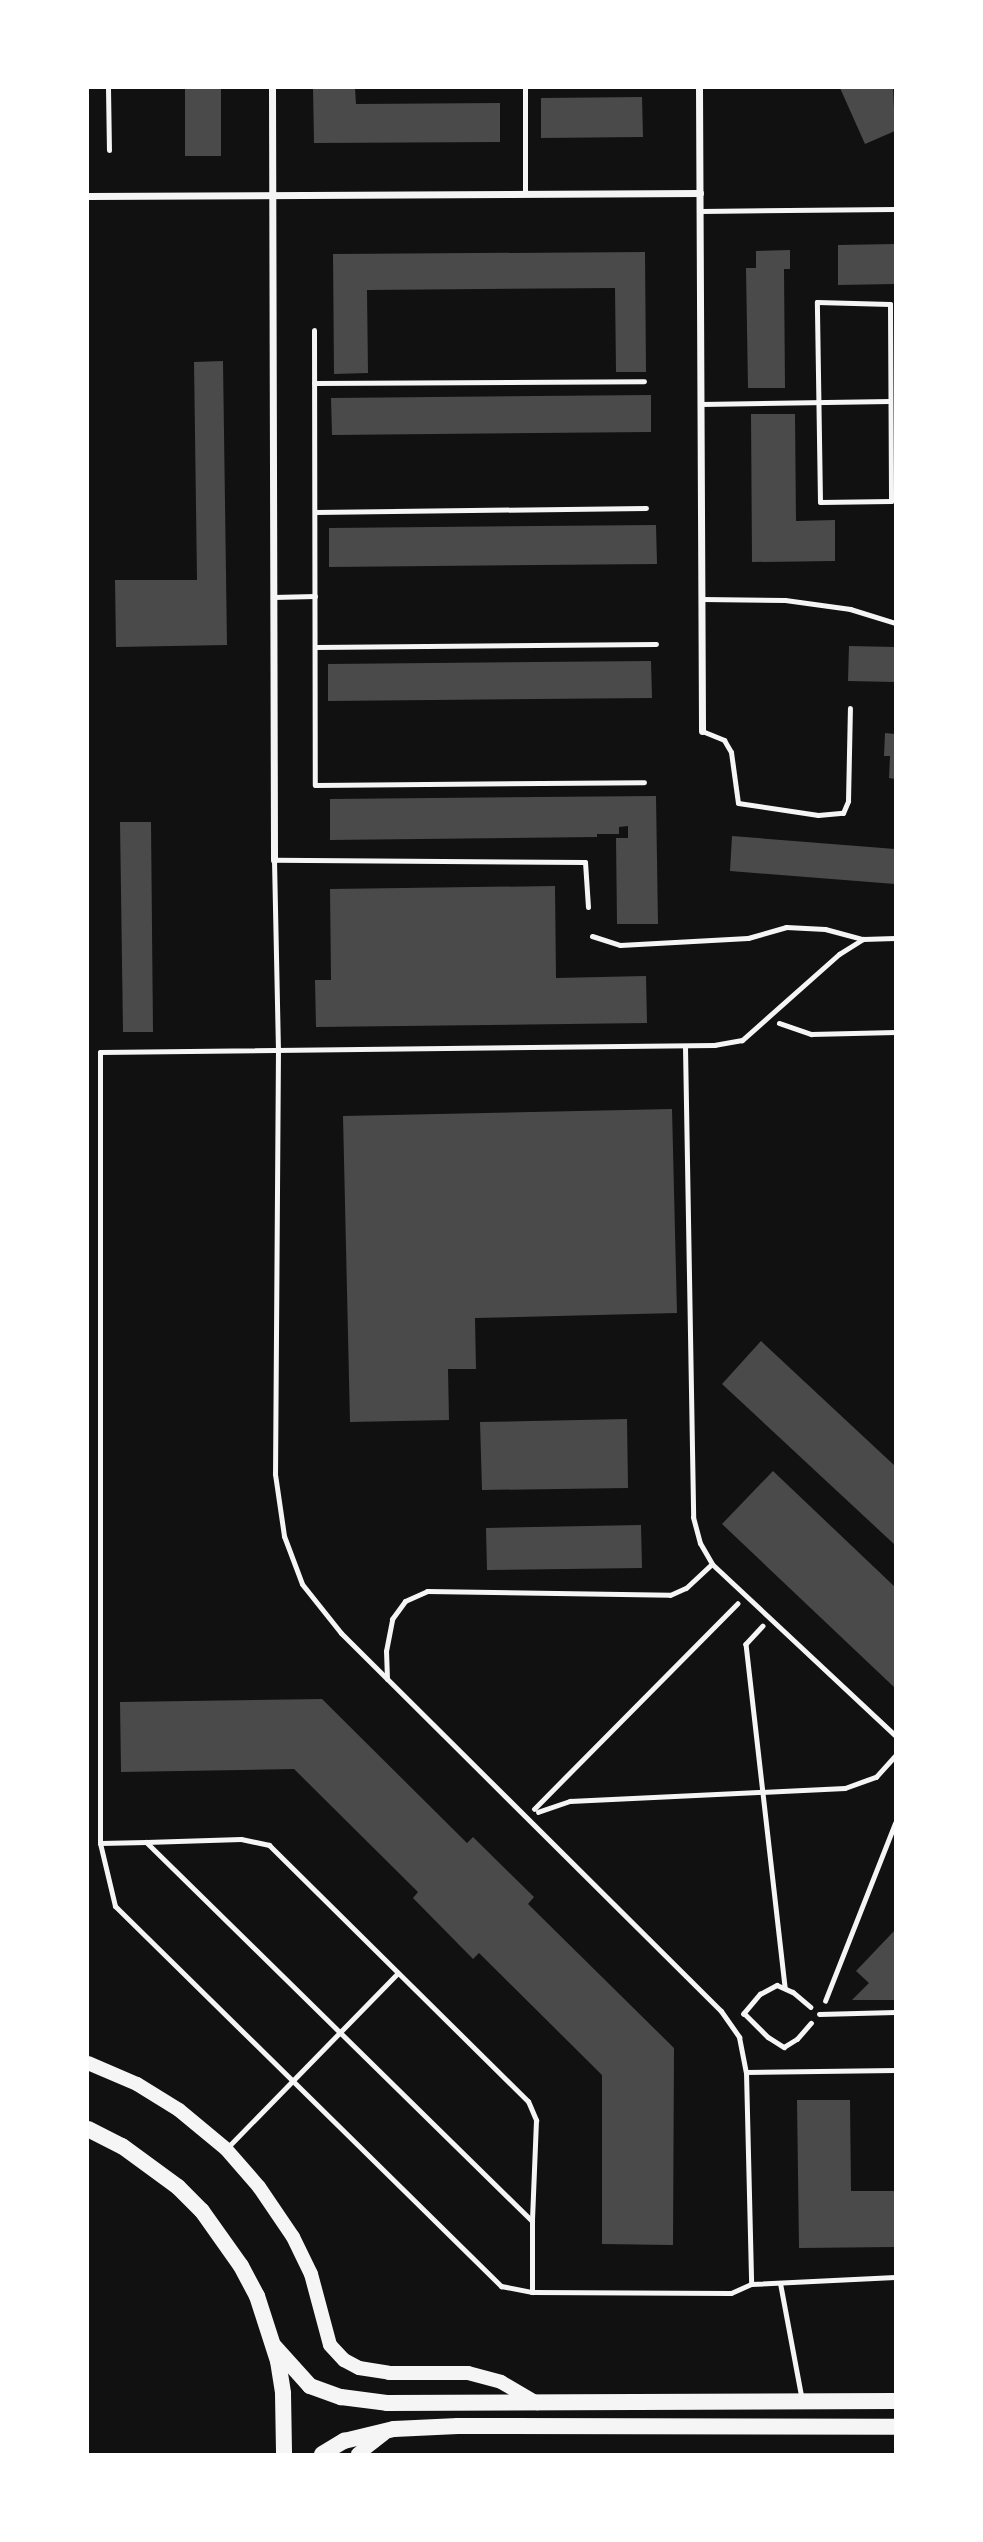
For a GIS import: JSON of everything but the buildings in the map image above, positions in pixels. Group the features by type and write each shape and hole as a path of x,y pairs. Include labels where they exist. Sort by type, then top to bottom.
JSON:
{"main road":[{"path":"88,2063 137,2084 179,2110 226,2149 259,2187 293,2237 311,2274 330,2345 344,2360 359,2368 389,2373 468,2373 501,2382 539,2404"},
{"path":"88,2129 151,2165 202,2211 241,2266 257,2296 274,2346 283,2394 284,2455"},
{"path":"274,2346 310,2386 341,2398 387,2403 895,2401"},
{"path":"322,2455 344,2441 394,2429 458,2426 895,2427"},
{"path":"358,2455 375,2439 394,2429"}],"street":[{"path":"272,88 274,860"},
{"path":"699,88 702,730"},
{"path":"88,195 700,192"}],"lane":[{"path":"108,88 109,150"},
{"path":"525,88 525,194"},
{"path":"701,211 895,209"},
{"path":"817,302 890,304 890,401 891,500 820,502 817,302"},
{"path":"314,330 315,785 644,782"},
{"path":"314,383 644,381"},
{"path":"701,404 890,401"},
{"path":"315,512 646,508"},
{"path":"273,597 315,596"},
{"path":"702,599 785,600 850,609 895,623"},
{"path":"315,647 656,644"},
{"path":"702,730 724,740 731,752 738,803 818,815 843,813 848,802 850,708"},
{"path":"588,907 585,862 274,860 278,1049 275,1474 284,1536 302,1584 341,1633 711,2001 739,2037 746,2072 751,2284"},
{"path":"592,936 620,945 748,938 786,928 825,929 863,939 895,938"},
{"path":"863,939 839,954 768,1020 742,1040 685,1047 100,1052 100,1843 115,1906 501,2286 533,2292 731,2292 751,2284 895,2277"},
{"path":"685,1047 693,1517 699,1543 712,1564 895,1735"},
{"path":"387,1679 386,1651 392,1619 405,1601 427,1591 670,1595 686,1588 712,1564"},
{"path":"100,1843 240,1839 269,1845 528,2101 536,2120 532,2221 533,2292"},
{"path":"146,1842 532,2221"},
{"path":"226,2149 398,1973"},
{"path":"820,2014 895,2012"},
{"path":"746,2072 895,2070"},
{"path":"780,2283 803,2401"}],"path":[{"path":"768,1020 811,1034 895,1032"},
{"path":"526,1817 746,1595"},
{"path":"770,1618 746,1644 785,1988"},
{"path":"526,1817 570,1801 845,1788 876,1777 895,1756"},
{"path":"744,2013 768,2037 784,2047 797,2039 820,2014 895,1823"},
{"path":"732,2026 760,1993 777,1985 820,2014"}]}
